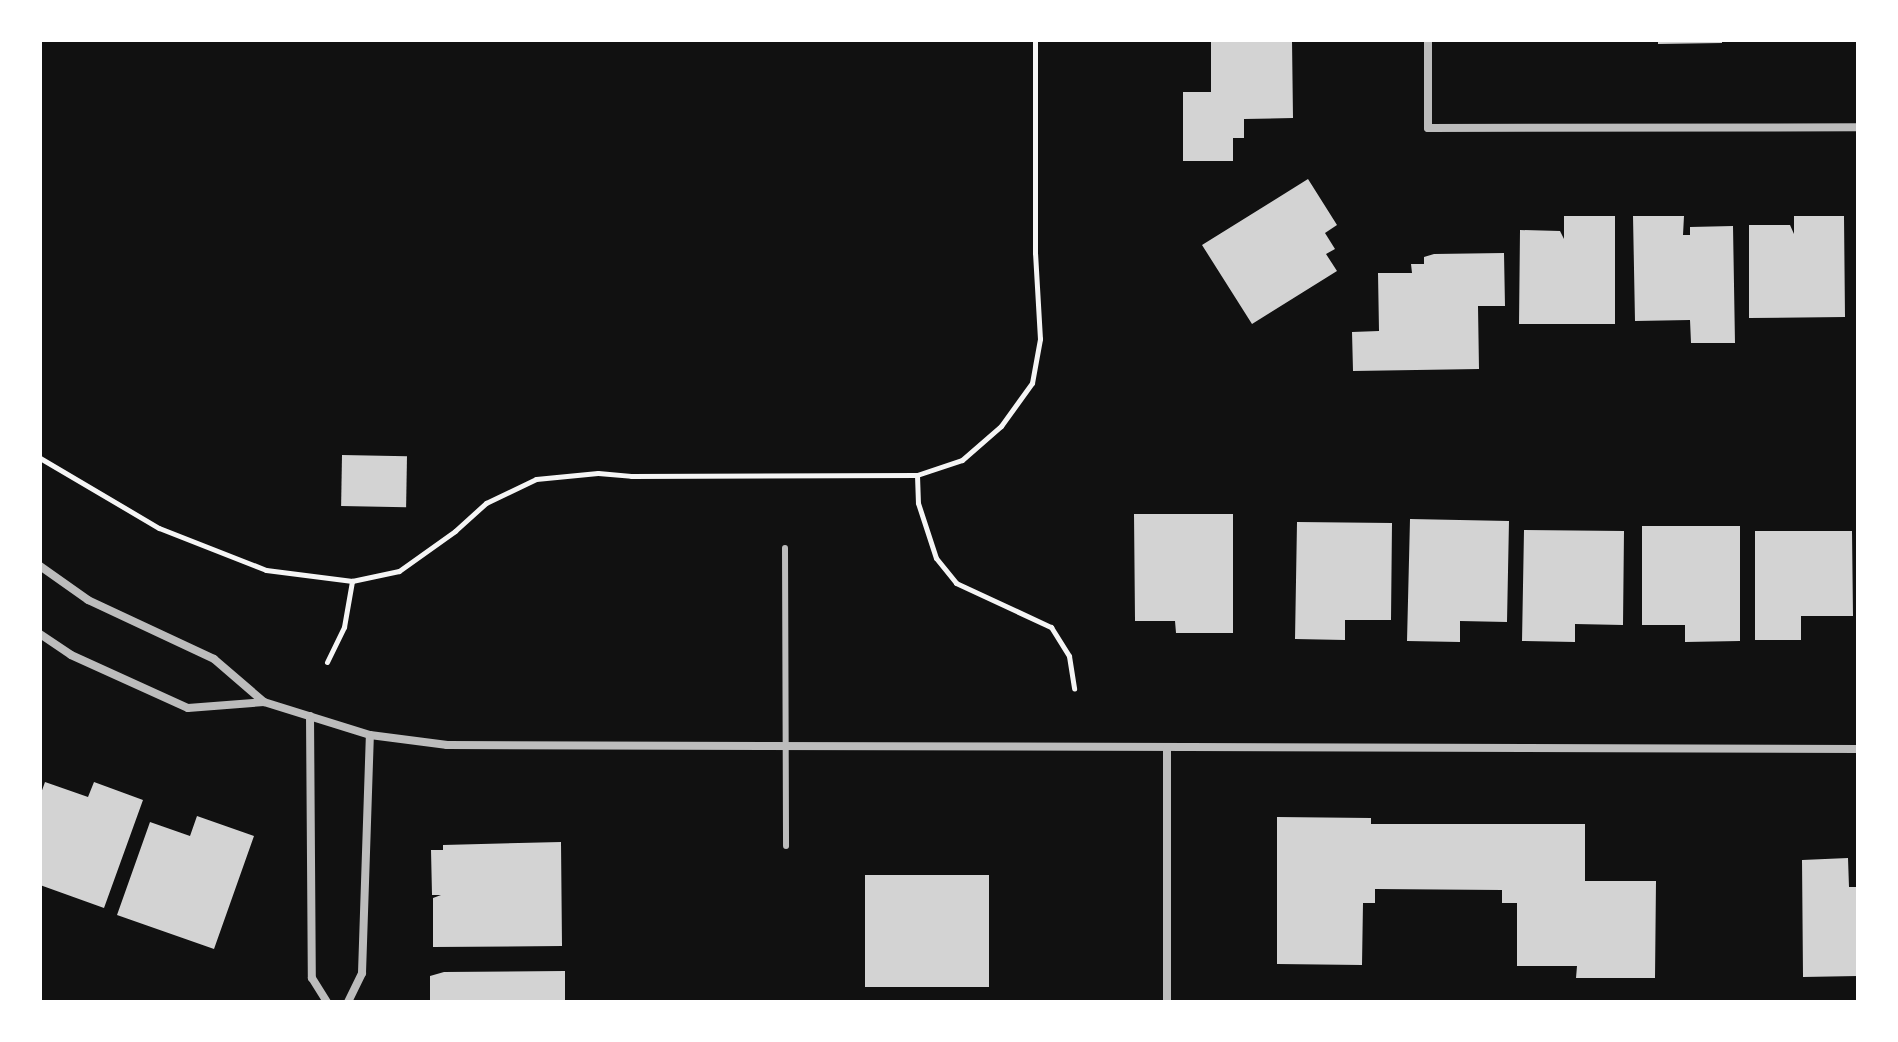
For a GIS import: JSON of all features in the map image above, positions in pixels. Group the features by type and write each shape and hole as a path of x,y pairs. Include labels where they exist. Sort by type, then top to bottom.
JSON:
{"street":[{"path":"1428,40 1428,128 1858,127"},
{"path":"40,566 88,600 214,659 264,702"},
{"path":"40,634 71,655 188,708 264,702 370,735 447,745 1858,749"},
{"path":"310,716 312,978 327,1002"},
{"path":"348,1002 362,973 370,735"},
{"path":"1167,748 1167,1002"}],"lane":[{"path":"785,548 786,846"}],"path":[{"path":"40,458 159,528 266,570 352,581 399,571 455,531 486,503 536,479 598,473 631,476 917,475 962,460 1001,426 1032,383 1040,339 1035,253 1035,40"},
{"path":"917,475 918,503 936,558 956,583 1051,627 1069,656 1074,689"},
{"path":"327,662 344,627 352,581"}],"building":[{"path":"1211,40 1292,40 1293,118 1244,119 1244,138 1233,138 1233,161 1183,161 1183,92 1211,92"},
{"path":"1658,40 1722,40 1722,43 1658,44"},
{"path":"1308,179 1337,225 1325,233 1335,249 1326,254 1337,271 1252,324 1202,245"},
{"path":"1564,216 1615,216 1615,324 1519,324 1520,230 1560,231 1564,239"},
{"path":"1633,216 1684,216 1683,235 1690,235 1690,227 1733,226 1735,343 1691,343 1690,320 1635,321"},
{"path":"1794,216 1844,216 1845,317 1749,318 1749,225 1790,225 1794,234"},
{"path":"1504,253 1505,306 1478,306 1479,369 1353,371 1352,332 1379,331 1378,273 1412,273 1411,264 1424,264 1424,257 1434,254"},
{"path":"342,455 407,456 406,507 341,506"},
{"path":"1134,514 1233,514 1233,633 1176,633 1175,621 1135,621"},
{"path":"1410,519 1509,521 1507,622 1460,621 1460,642 1407,641"},
{"path":"1297,522 1392,523 1391,620 1345,620 1345,640 1295,639"},
{"path":"1642,526 1740,526 1740,641 1685,642 1685,625 1642,625"},
{"path":"1524,530 1624,531 1623,625 1575,624 1575,642 1522,641"},
{"path":"1755,531 1852,531 1853,616 1801,616 1801,640 1755,640"},
{"path":"45,782 88,797 94,782 143,800 104,908 40,885 40,796"},
{"path":"197,816 254,836 214,949 117,915 150,822 190,836"},
{"path":"1277,817 1371,818 1371,824 1585,824 1585,881 1656,881 1655,978 1576,978 1577,966 1517,966 1517,903 1502,903 1502,890 1375,889 1375,903 1363,903 1362,965 1277,964"},
{"path":"561,842 562,946 433,947 433,898 441,895 432,895 431,850 443,850 443,845"},
{"path":"1848,858 1849,887 1858,887 1858,976 1803,977 1802,860"},
{"path":"865,875 989,875 989,987 865,987"},
{"path":"565,971 565,1002 430,1002 430,976 444,972"}]}
